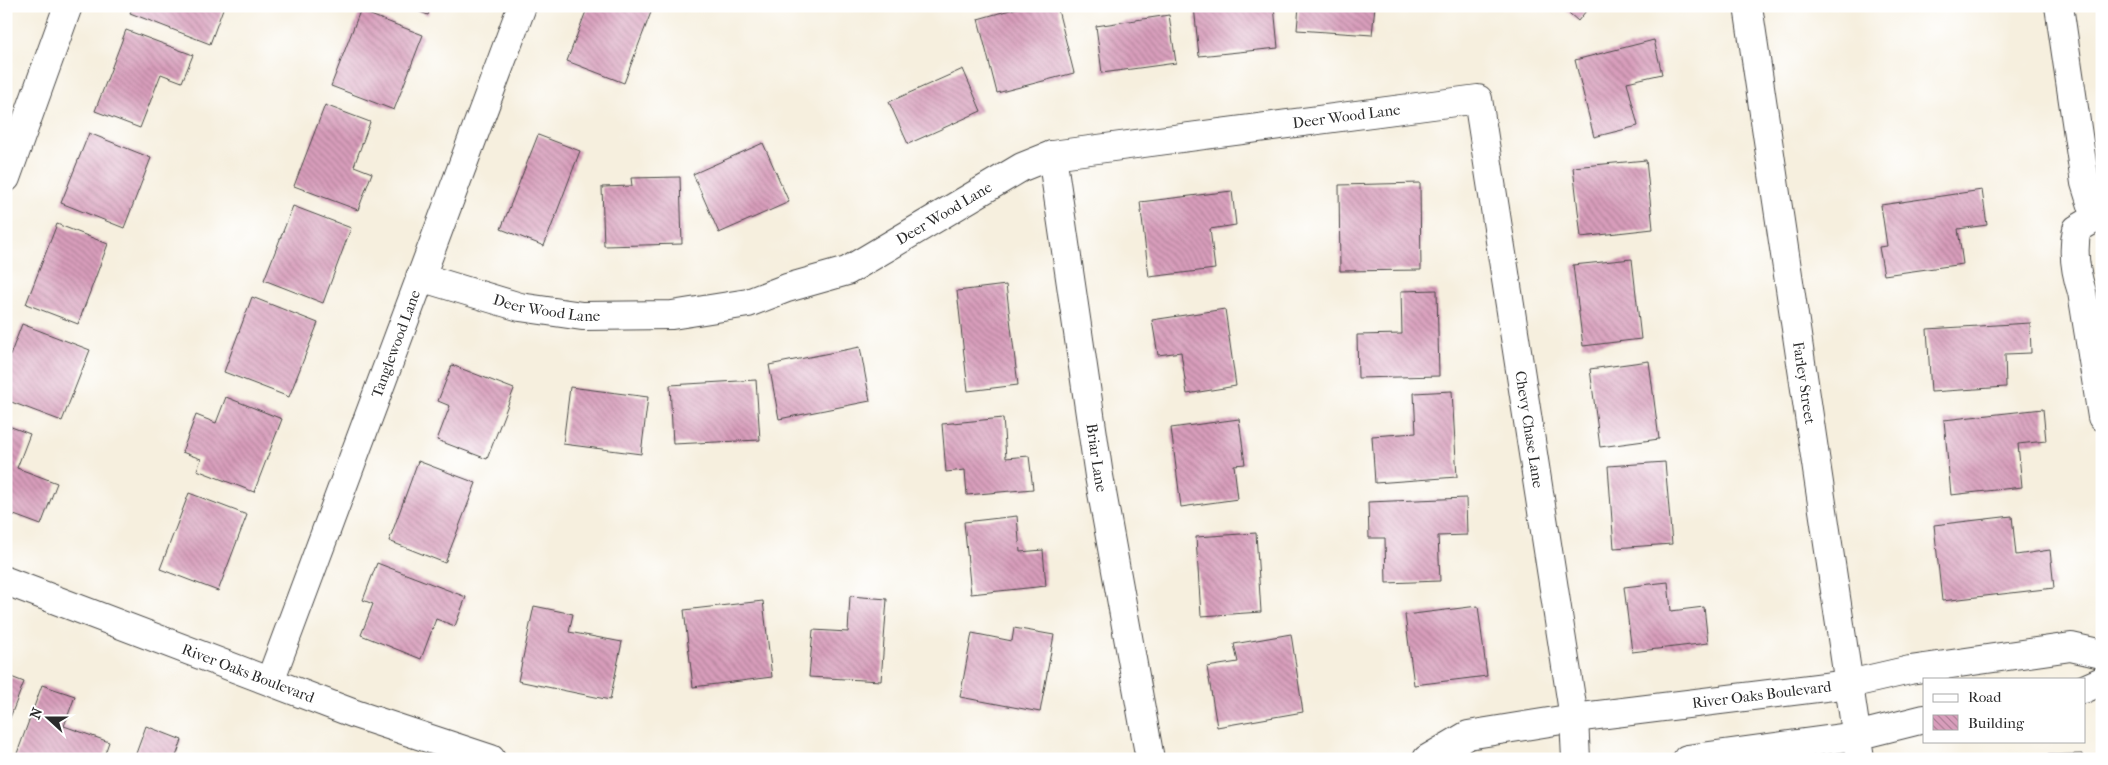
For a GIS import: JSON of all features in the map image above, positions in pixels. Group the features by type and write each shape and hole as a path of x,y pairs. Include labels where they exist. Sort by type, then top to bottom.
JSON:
{"street":[{"path":"6,178 68,6"},
{"name":"Tanglewood Lane","path":"270,681 522,6"},
{"name":"Farley Street","path":"1748,6 1858,747"},
{"path":"2059,6 2092,222 2073,245 2102,417"},
{"name":"Deer Wood Lane","path":"420,277 520,307 582,316 672,316 748,303 787,288 847,271 1022,167 1052,155 1478,99"},
{"name":"Chevy Chase Lane","path":"1478,99 1574,718 1576,759"},
{"name":"Briar Lane","path":"1052,155 1100,476 1150,759"},
{"name":"River Oaks Boulevard","path":"6,581 355,714 491,759"},
{"name":"River Oaks Boulevard","path":"1427,759 1468,735 1574,718 1848,684 1910,670 2071,647 2102,654"},
{"path":"2086,688 2102,681"},
{"path":"1687,759 1858,747 1923,719"}],"building":[{"path":"133,6 224,6 210,44 130,13"},
{"path":"405,6 431,6 428,15"},
{"path":"588,6 653,7 624,83 567,61"},
{"path":"1024,6 1057,6 1074,73 997,93 978,19"},
{"path":"1194,6 1274,6 1278,48 1199,56"},
{"path":"1299,6 1375,6 1372,35 1297,30"},
{"path":"1561,6 1590,6 1578,21"},
{"path":"360,11 423,35 394,110 331,86"},
{"path":"1169,15 1176,63 1102,73 1096,26"},
{"path":"126,30 193,55 182,82 161,74 140,128 95,111"},
{"path":"1654,40 1662,74 1627,82 1638,126 1594,137 1575,60"},
{"path":"963,69 981,111 908,144 889,102"},
{"path":"325,105 370,122 354,166 372,173 358,210 294,186"},
{"path":"89,133 151,158 124,228 61,203"},
{"path":"538,135 580,151 544,246 501,229"},
{"path":"763,143 789,202 719,233 693,174"},
{"path":"1646,160 1653,229 1581,237 1573,167"},
{"path":"680,177 682,244 604,246 602,187 632,186 631,178"},
{"path":"1420,183 1421,270 1340,271 1339,185"},
{"path":"1982,190 1987,225 1958,229 1963,264 1884,275 1879,247 1887,246 1881,205"},
{"path":"1232,191 1236,225 1210,229 1215,269 1149,277 1140,202"},
{"path":"293,206 351,228 323,303 264,280"},
{"path":"57,224 108,244 78,324 26,304"},
{"path":"1632,259 1641,339 1583,346 1573,265"},
{"path":"1006,285 1018,385 968,391 957,291"},
{"path":"1437,290 1439,376 1358,378 1357,335 1402,334 1401,291"},
{"path":"252,297 318,323 289,397 224,372"},
{"path":"1225,309 1236,386 1187,394 1181,352 1158,355 1152,320"},
{"path":"2030,323 2031,353 2005,354 2006,387 1931,392 1927,329"},
{"path":"22,324 90,350 62,421 6,400 6,366"},
{"path":"860,347 870,401 779,419 769,365"},
{"path":"1649,361 1659,439 1600,447 1590,369"},
{"path":"452,365 514,389 487,459 437,440 450,406 438,401"},
{"path":"756,380 760,440 673,444 670,385"},
{"path":"570,387 648,397 641,454 563,444"},
{"path":"1452,391 1457,477 1375,483 1372,436 1416,433 1414,393"},
{"path":"226,397 282,419 254,492 197,470 201,459 182,452 196,415 216,423"},
{"path":"2043,409 2046,441 2018,444 2022,487 1951,495 1944,420"},
{"path":"1003,418 1006,458 1029,456 1033,489 967,495 965,470 946,472 942,424"},
{"path":"1239,419 1245,464 1234,465 1238,499 1181,507 1171,428"},
{"path":"6,425 30,434 17,468 57,483 41,525 6,512"},
{"path":"418,461 476,483 445,563 389,541"},
{"path":"1665,462 1672,544 1614,548 1608,466"},
{"path":"189,493 247,515 218,591 160,569"},
{"path":"1466,498 1467,535 1438,536 1440,581 1386,583 1385,538 1369,538 1368,502"},
{"path":"1017,516 1020,552 1043,550 1046,586 971,594 964,522"},
{"path":"2012,516 2016,555 2050,550 2054,588 1942,601 1934,525"},
{"path":"1256,533 1261,612 1201,616 1196,537"},
{"path":"377,563 466,597 455,626 436,619 421,659 361,635 373,604 363,600"},
{"path":"1668,582 1671,611 1704,607 1708,643 1632,652 1624,587"},
{"path":"850,596 887,599 881,681 809,677 813,630 848,632"},
{"path":"763,601 772,677 693,687 684,610"},
{"path":"534,606 573,614 569,632 622,642 610,700 518,681"},
{"path":"1478,606 1487,676 1414,685 1405,615"},
{"path":"1014,628 1054,635 1040,712 960,697 972,633 1012,641"},
{"path":"1291,634 1303,712 1217,727 1207,667 1238,662 1234,644"},
{"path":"6,675 24,682 6,728"},
{"path":"42,685 75,696 64,726 109,742 103,759 15,759"},
{"path":"146,726 182,740 175,759 134,759"},
{"path":"2082,754 2082,759 1996,759 1996,756"}]}
